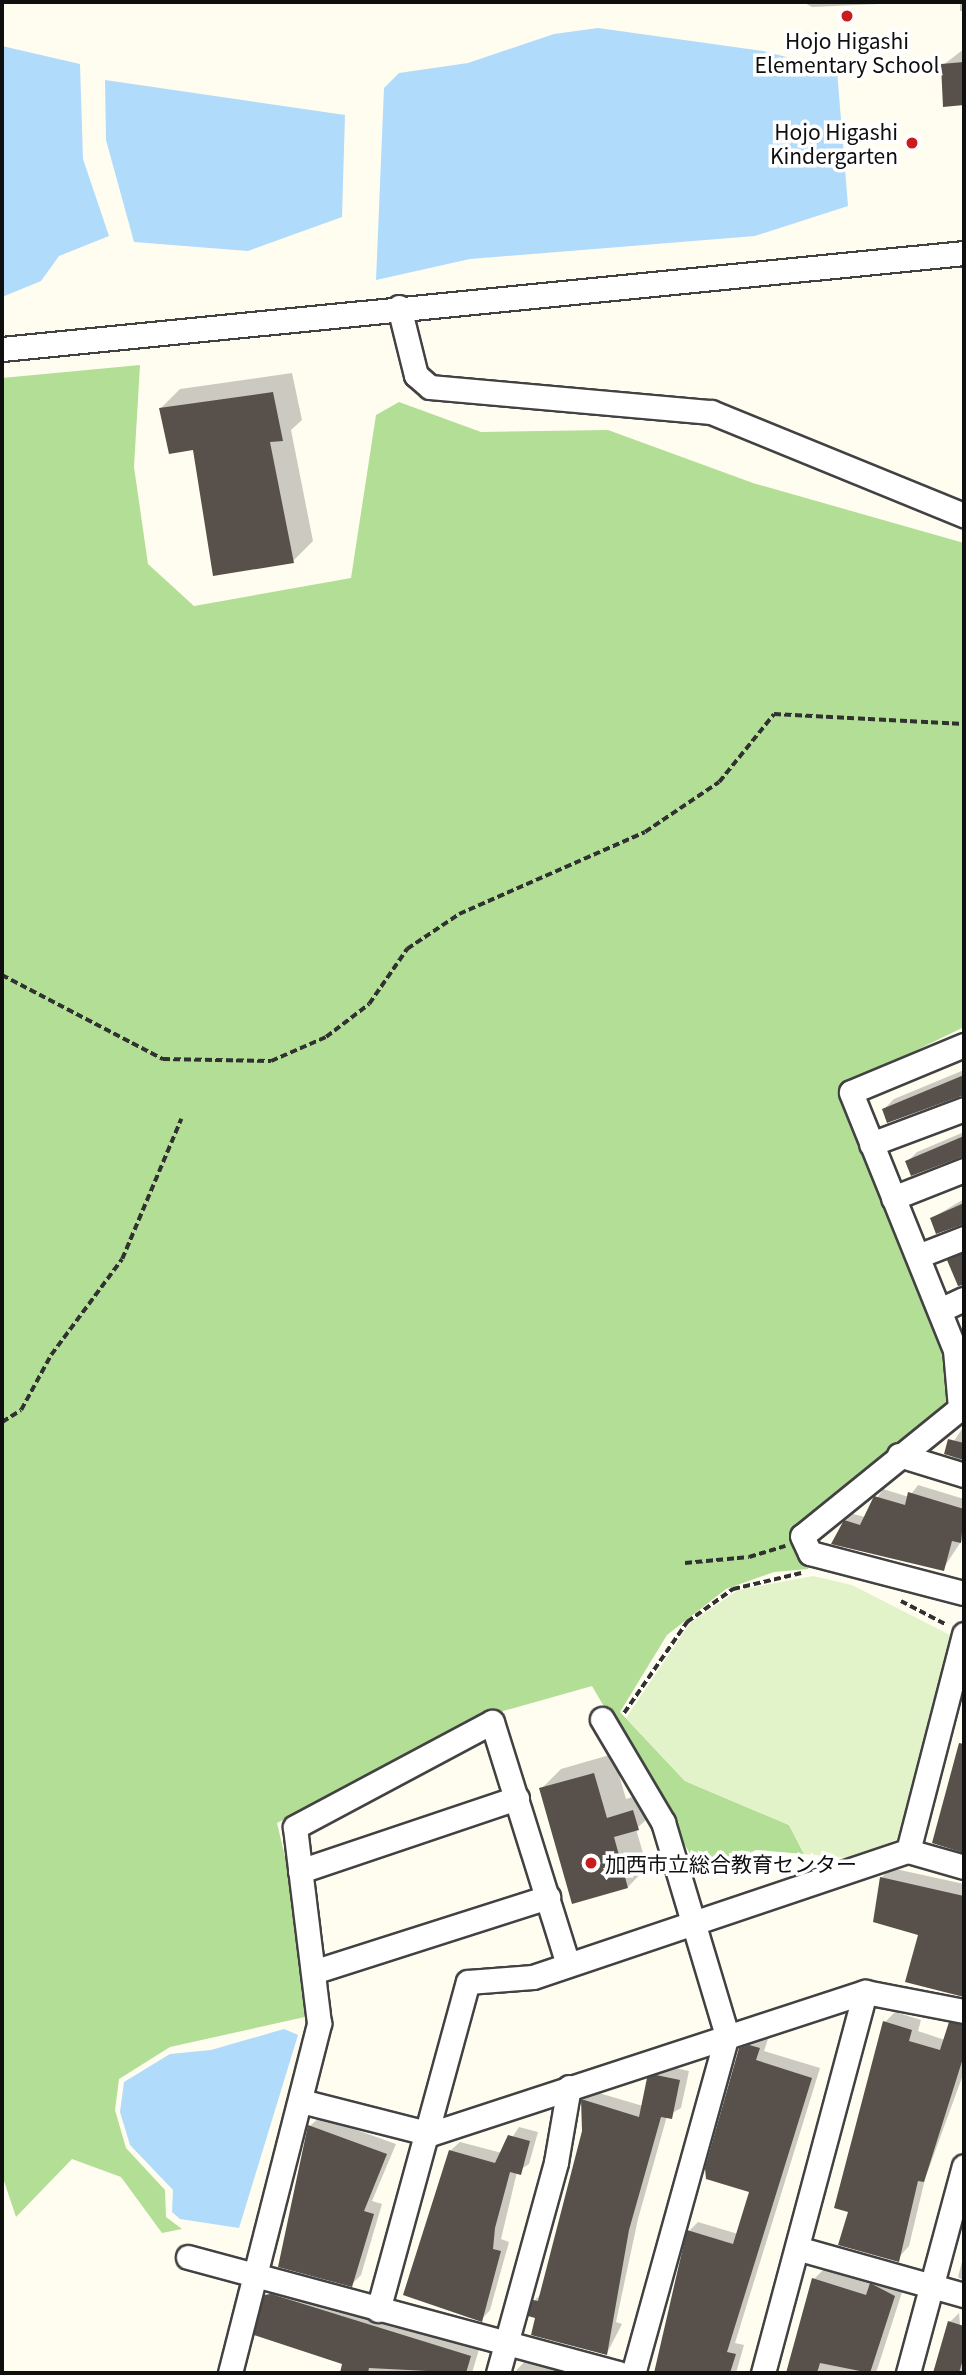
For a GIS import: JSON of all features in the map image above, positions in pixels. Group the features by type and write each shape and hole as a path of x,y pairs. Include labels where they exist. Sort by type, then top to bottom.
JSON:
{"street":[{"path":"2,349 399,307 964,253"},
{"path":"399,307 416,375 430,387 711,412 964,515"},
{"path":"964,1045 851,1092 955,1350 962,1406 802,1536 810,1553 964,1593"},
{"path":"872,1144 964,1109"},
{"path":"893,1198 964,1170"},
{"path":"918,1256 964,1238"},
{"path":"940,1310 964,1299"},
{"path":"899,1455 964,1475"},
{"path":"908,1851 964,1634"},
{"path":"610,1721 663,1822 696,1920 727,2035 633,2373"},
{"path":"230,2373 320,2023 295,1827 492,1722 568,1964"},
{"path":"300,1871 517,1798"},
{"path":"378,2310 429,2134 468,1982 533,1977 696,1920 908,1851 964,1867"},
{"path":"313,1972 548,1897"},
{"path":"301,2101 429,2134 865,1992 964,2011"},
{"path":"762,2373 800,2249 865,1992"},
{"path":"498,2373 556,2162 569,2087"},
{"path":"908,2373 964,2166"},
{"path":"800,2249 964,2295"},
{"path":"188,2257 378,2310 508,2339 619,2373"}],"path":[{"path":"2,975 163,1059 271,1061 326,1037 369,1004 407,949 459,914 645,832 719,782 774,714 964,724"},
{"path":"2,1422 21,1410 51,1355 122,1259 181,1119"},
{"path":"685,1563 750,1557 802,1536"},
{"path":"610,1721 670,1641 717,1599 747,1585 816,1572"},
{"path":"894,1597 964,1634"}],"green space":[{"path":"140,365 134,467 148,564 194,606 351,578 376,415 399,402 481,432 608,430 753,483 964,543 964,1027 845,1085 949,1352 958,1406 808,1541 808,1569 774,1572 726,1589 667,1635 620,1712 685,1781 789,1825 804,1854 756,1850 703,1876 592,1686 496,1713 277,1823 300,1920 305,2017 170,2047 119,2079 115,2110 126,2148 165,2190 166,2217 182,2229 162,2233 121,2177 72,2159 16,2217 2,2175 2,378"},
{"path":"813,1576 852,1585 954,1637 901,1837 859,1859 804,1854 789,1825 685,1781 626,1718 690,1623 738,1590"}],"water":[{"path":"598,28 763,51 837,70 848,206 755,236 470,259 376,280 384,88 399,73 468,63 554,34"},
{"path":"2,46 80,64 83,159 109,236 59,256 41,281 2,297"},
{"path":"105,80 345,115 342,217 248,251 134,242 106,140"},
{"path":"284,2029 298,2035 239,2228 180,2219 172,2212 173,2190 130,2145 120,2112 124,2082 170,2054 211,2050"}],"building":[{"path":"964,62 964,105 943,107 941,64"},
{"path":"273,392 283,441 270,442 294,563 213,576 193,450 169,454 159,408"},
{"path":"964,1075 964,1095 887,1123 882,1109"},
{"path":"964,1136 964,1156 911,1176 905,1161"},
{"path":"964,1203 964,1224 936,1234 930,1218"},
{"path":"964,1253 964,1285 958,1286 947,1260"},
{"path":"948,1439 964,1443 964,1460 944,1454"},
{"path":"908,1492 964,1509 961,1543 952,1541 944,1571 831,1544 844,1520 860,1525 874,1496 905,1505"},
{"path":"959,1743 964,1744 964,1853 932,1843"},
{"name":"加西市立総合教育センター","path":"594,1773 607,1818 633,1810 639,1830 614,1837 628,1888 572,1904 539,1788"},
{"path":"880,1877 964,1896 964,1997 905,1982 918,1935 873,1922"},
{"path":"883,2021 912,2030 909,2041 940,2050 949,2022 964,2025 964,2055 924,2182 918,2181 899,2262 838,2245 848,2212 834,2208"},
{"path":"749,2045 760,2048 756,2060 812,2078 727,2352 736,2354 730,2373 654,2373 687,2230 733,2244 749,2192 706,2179 705,2168 739,2048"},
{"path":"656,2075 680,2080 672,2119 661,2117 629,2230 607,2355 531,2335 535,2318 528,2316 533,2300 538,2301 582,2131 581,2099 639,2117 647,2078"},
{"path":"308,2125 387,2154 364,2211 374,2214 352,2287 278,2267"},
{"path":"508,2135 530,2141 521,2175 510,2172 495,2228 493,2249 501,2251 482,2322 403,2295 449,2150 495,2163"},
{"path":"812,2278 866,2295 870,2283 895,2296 870,2373 820,2363 817,2373 786,2373"},
{"path":"271,2294 471,2356 466,2373 369,2368 368,2373 340,2373 342,2364 254,2335 264,2295"},
{"path":"948,2321 964,2326 964,2356 959,2373 933,2373"}],"place":[{"name":"Hojo Higashi Elementary School","path":"847,16"},
{"name":"Hojo Higashi Kindergarten","path":"912,143"},
{"name":"加西市立総合教育センター","path":"591,1863"}]}
